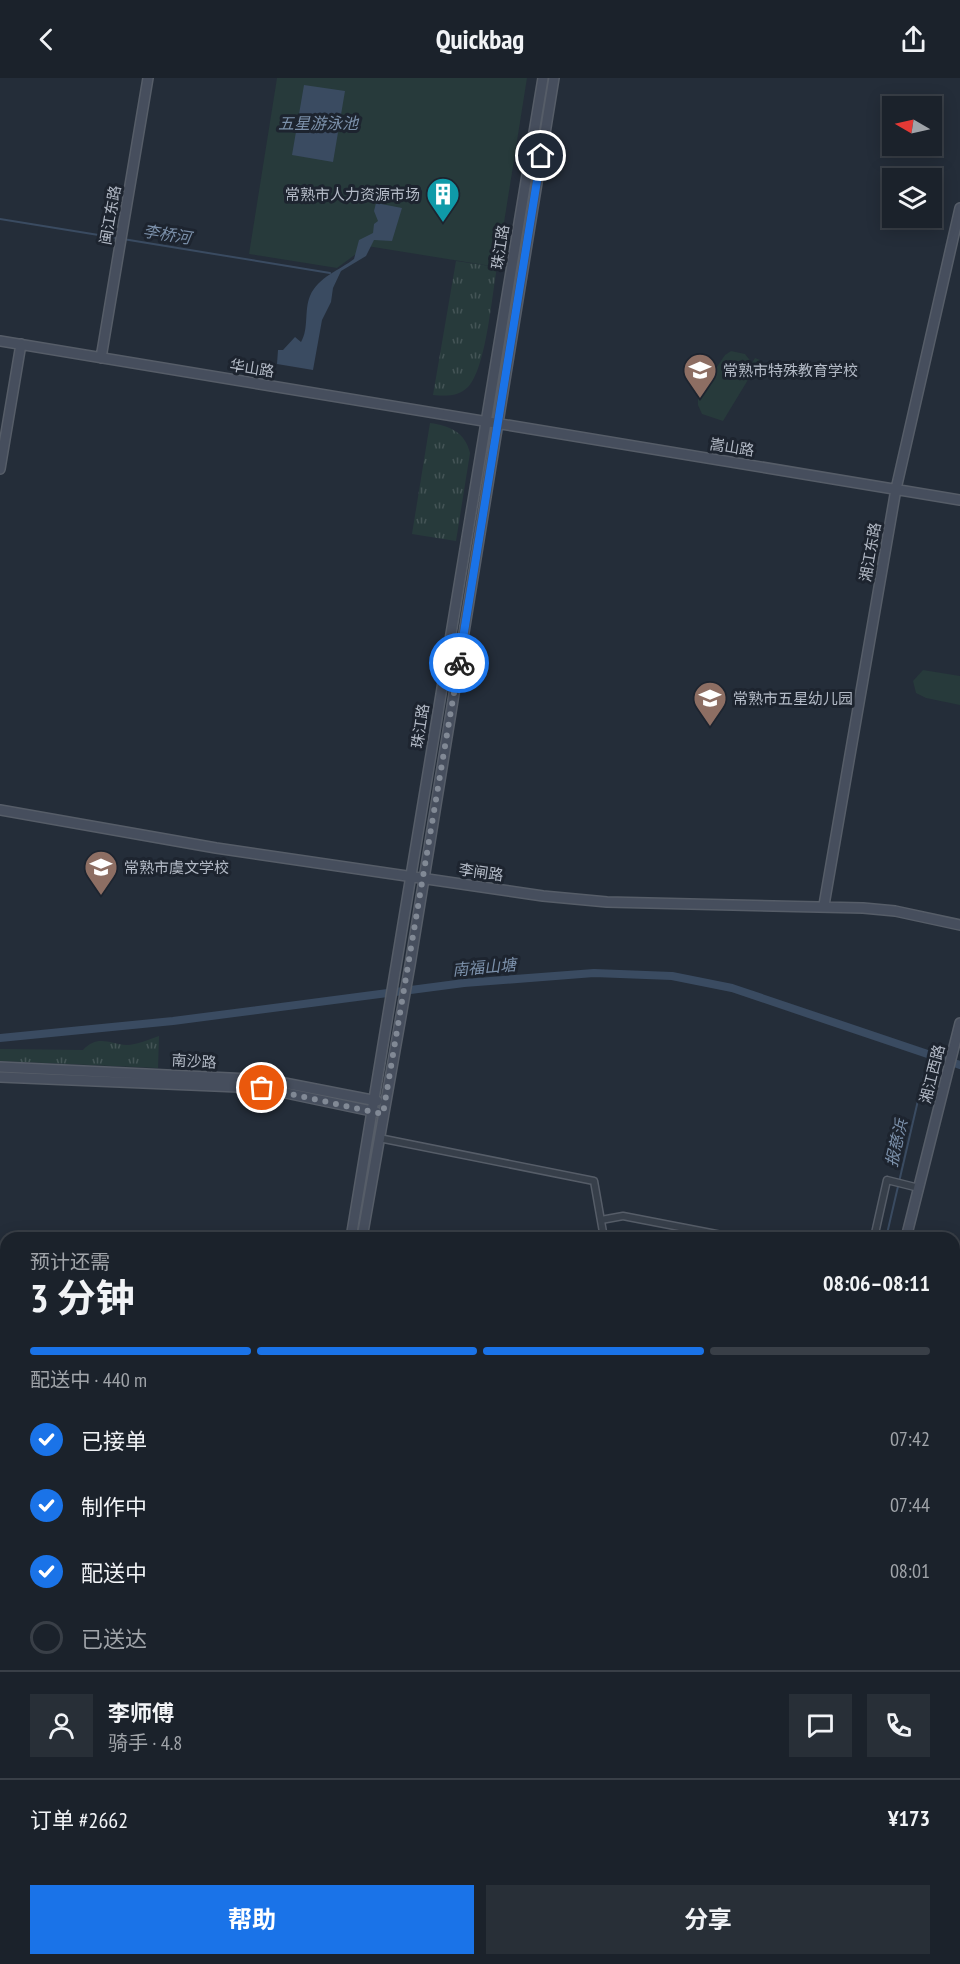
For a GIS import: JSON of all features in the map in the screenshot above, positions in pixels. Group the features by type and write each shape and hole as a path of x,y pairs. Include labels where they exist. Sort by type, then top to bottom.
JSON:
{"street":[{"name":"闽江东路","path":"101,358 148,78"},
{"name":"珠江路","path":"352,1232 370,1111 391,1004 543,78"},
{"name":"珠江路","path":"363,1232 410,965 422,879 499,423 554,78"},
{"name":"湘江东路","path":"824,905 896,489 960,207"},
{"name":"华山路","path":"0,341 499,423"},
{"path":"0,469 21,344"},
{"name":"嵩山路","path":"499,423 960,500"},
{"name":"李闸路","path":"0,810 216,848 543,897 607,902 824,905 895,911 960,925"},
{"name":"湘江西路","path":"908,1232 960,1023"},
{"name":"南沙路","path":"0,1067 269,1080 385,1102"},
{"name":"南沙路","path":"0,1077 262,1088 383,1114"},
{"path":"379,1138 594,1182 603,1232"},
{"path":"875,1232 887,1180 919,1188"},
{"path":"601,1220 623,1216 706,1232"}],"green space":[{"path":"277,78 527,78 497,267 367,246 337,268 249,254"},
{"path":"456,261 497,267 484,349 474,378 468,387 456,394 433,395"},
{"path":"731,351 745,354 752,363 755,358 760,360 723,421 702,414 698,405 698,395 725,355"},
{"path":"430,423 456,431 468,446 470,453 456,541 412,534"},
{"path":"923,670 960,676 960,705 926,698 916,693 913,681"},
{"path":"159,1036 158,1068 0,1061 0,1049 83,1050 88,1045 99,1041 131,1045"}],"water":[{"name":"五星游泳池","path":"304,85 345,91 333,162 292,155"},
{"path":"376,203 402,208 392,241 374,240 366,256 341,271 333,288 331,302 322,320 313,370 277,364 278,350 283,350 295,337 301,342 305,331 308,301 314,289 324,279 354,259 359,240 373,233 374,224 378,221 374,211"}],"waterway":[{"name":"李桥河","path":"0,219 117,238"},
{"name":"李桥河","path":"123,239 330,273"},
{"name":"南福山塘","path":"0,1038 173,1021 464,983 594,973 672,976 732,988 960,1065"},
{"name":"报慈浜","path":"887,1232 929,1053"}],"way so far":[{"path":"262,1088 383,1114 410,965 422,879 459,663"}],"place":[{"name":"常熟市人力资源市场","path":"443,223"},
{"name":"常熟市特殊教育学校","path":"700,399"},
{"name":"常熟市五星幼儿园","path":"710,727"},
{"name":"常熟市虞文学校","path":"101,896"}],"route":[{"path":"459,663 541,156"}]}
